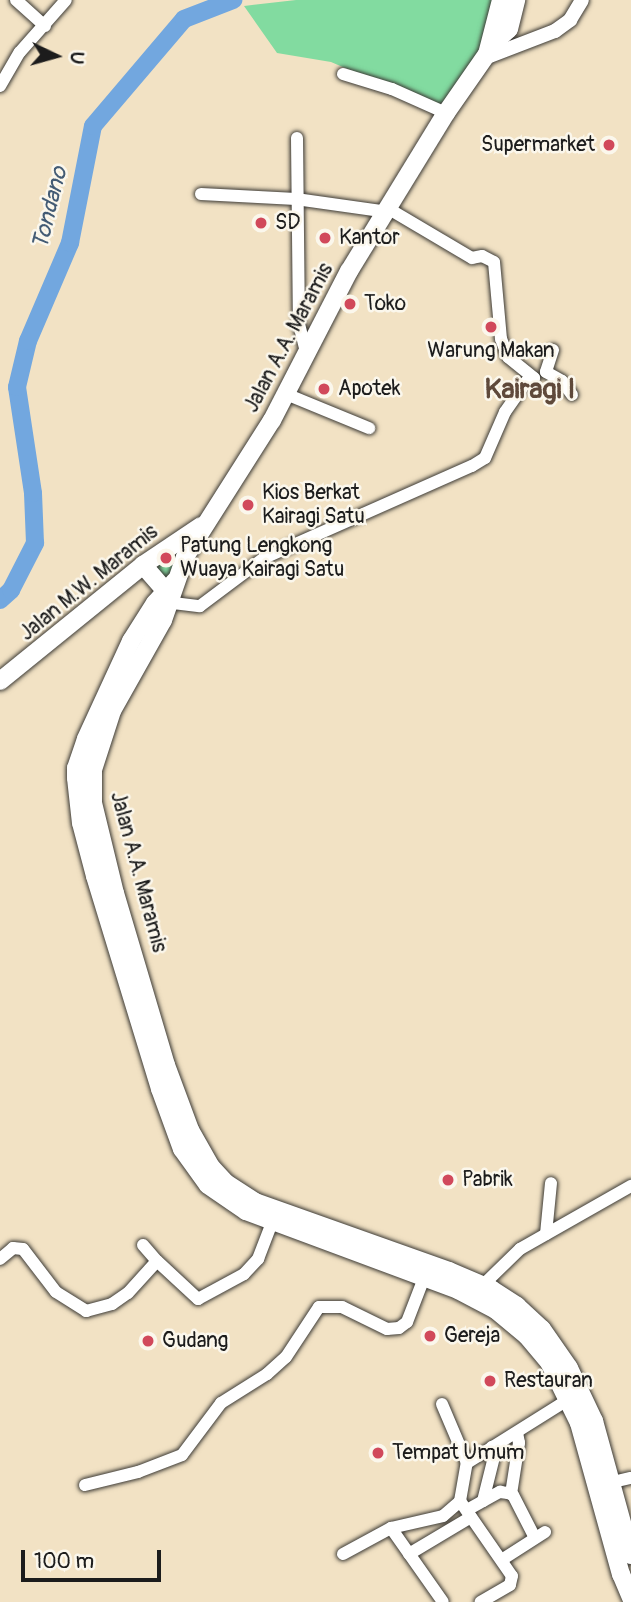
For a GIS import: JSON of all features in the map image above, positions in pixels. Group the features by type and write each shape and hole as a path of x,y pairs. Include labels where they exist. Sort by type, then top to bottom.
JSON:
{"highway":[{"path":"486,53 501,0"},
{"path":"486,53 509,29 516,0"},
{"name":"Jalan A.A. Maramis","path":"486,53 349,271 252,456 185,558 167,594 131,642 76,768 81,823 176,1094 198,1147 219,1176 255,1202 483,1285 517,1306 542,1329 569,1368 594,1421 631,1555"},
{"name":"Jalan M.W. Maramis","path":"0,681 143,565 208,523"},
{"path":"143,565 167,594"},
{"path":"108,894 157,1081 182,1149 198,1174 228,1201 272,1223 458,1290 509,1320 549,1362 569,1399 583,1435 621,1574 631,1598"}],"main road":[{"path":"486,53 555,31 570,20 582,0"}],"street":[{"path":"16,0 45,26"},
{"path":"0,86 20,52 66,0"},
{"path":"343,74 392,89 446,113"},
{"path":"297,138 299,324 306,352"},
{"path":"201,194 296,199 389,210 472,258 482,256 494,262 500,340 508,357 534,378"},
{"path":"167,594 200,606 264,558 472,466 485,457 505,412 526,382 546,372 553,350"},
{"path":"546,372 562,381 572,396"},
{"path":"286,394 369,428"},
{"path":"546,1234 551,1183"},
{"path":"483,1285 520,1249 631,1186"},
{"path":"143,1245 194,1298 200,1298 244,1274 258,1259 272,1223"},
{"path":"0,1259 13,1248 23,1249 64,1299 88,1312 112,1304 128,1293 157,1261"},
{"path":"85,1485 138,1472 182,1455 221,1403 267,1374 286,1357 319,1307 342,1307 387,1329 399,1328 407,1322 424,1278"},
{"path":"467,1463 569,1399"},
{"path":"442,1404 467,1463 466,1510 503,1559 512,1582 480,1602"},
{"path":"503,1559 540,1535 511,1494 519,1443 517,1433"},
{"path":"483,1501 495,1453 492,1447"},
{"path":"613,1482 631,1478"},
{"path":"409,1554 466,1510 500,1492 511,1494"},
{"path":"343,1554 391,1528 466,1510"},
{"path":"391,1528 443,1602"},
{"path":"620,1602 631,1598"}],"green space":[{"path":"296,0 497,0 496,23 447,111 331,62 277,53 244,6"},
{"path":"188,541 166,588 146,566"}],"waterway":[{"name":"Tondano","path":"0,600 11,590 35,543 33,493 17,387 28,341 70,243 93,126 184,19 233,0"}],"place":[{"name":"Supermarket","path":"609,145"},
{"name":"SD","path":"261,223"},
{"name":"Kantor","path":"325,238"},
{"name":"Toko","path":"350,304"},
{"name":"Warung Makan","path":"491,327"},
{"name":"Apotek","path":"324,389"},
{"name":"Kios Berkat Kairagi Satu","path":"248,505"},
{"name":"Patung Lengkong Wuaya Kairagi Satu","path":"166,558"},
{"name":"Pabrik","path":"448,1180"},
{"name":"Gereja","path":"430,1336"},
{"name":"Gudang","path":"148,1341"},
{"name":"Restauran","path":"490,1381"},
{"name":"Tempat Umum","path":"378,1453"}],"district":[{"name":"Kairagi I","path":"530,390"}]}
